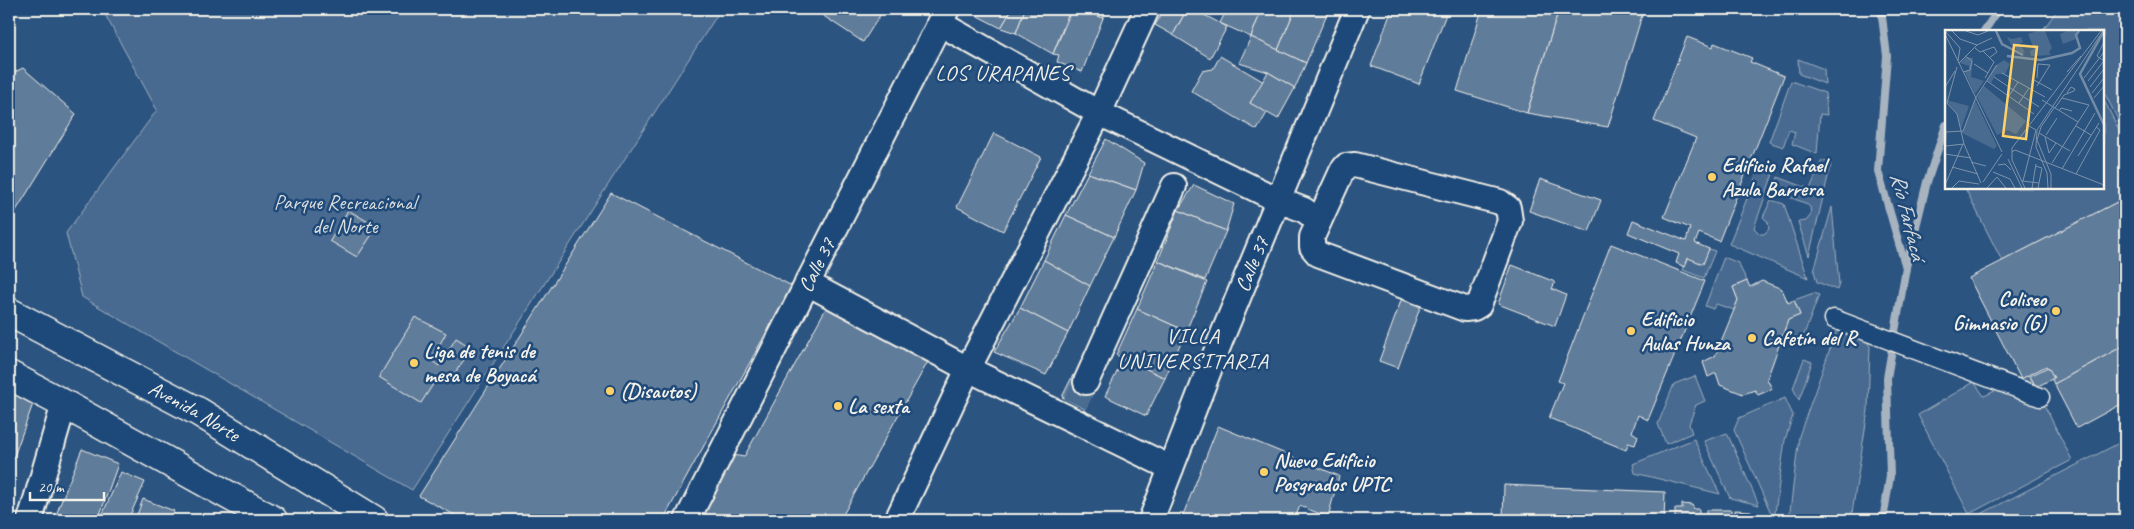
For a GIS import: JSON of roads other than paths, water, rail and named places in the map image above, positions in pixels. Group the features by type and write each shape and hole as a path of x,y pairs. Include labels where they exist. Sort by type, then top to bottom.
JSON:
{"main road":[{"name":"Avenida Norte","path":"9,312 199,412 374,520"},
{"path":"9,375 273,520"}],"street":[{"path":"897,520 968,369 1100,113 1147,9"},
{"name":"Calle 37","path":"1151,520 1278,200 1357,9"},
{"path":"943,16 1100,113 1278,200 1304,210 1319,221"},
{"name":"Calle 37","path":"687,520 943,16"},
{"path":"1355,165 1500,202 1508,208 1510,221 1479,305 1474,308 1465,309 1318,254 1312,247 1312,237 1319,221 1342,170 1346,166 1355,165"},
{"path":"1086,382 1174,186"},
{"path":"807,283 968,369 1073,411 1171,468"},
{"path":"1834,319 2040,397"},
{"path":"30,520 64,404"}],"waterway":[{"name":"Río Farfacá","path":"1881,9 1887,56 1878,171 1906,268 1887,378 1890,476 1883,520"},
{"path":"1985,30 1999,9"},
{"path":"1906,267 1927,182 1945,128"}],"tunnel":[{"path":"1075,404 1086,382"}],"place":[{"name":"Edificio Rafael Azula Barrera","path":"1712,177"},
{"name":"Coliseo Gimnasio (G)","path":"2056,311"},
{"name":"Edificio Aulas Hunza","path":"1631,331"},
{"name":"Cafetín del R","path":"1752,338"},
{"name":"Liga de tenis de mesa de Boyacá","path":"414,363"},
{"name":"(Disautos)","path":"610,391"},
{"name":"La sexta","path":"838,406"},
{"name":"Nuevo Edificio Posgrados UPTC","path":"1264,472"}],"district":[{"name":"LOS URAPANES","path":"1003,72"},
{"name":"VILLA UNIVERSITARIA","path":"1193,348"}],"park label":[{"name":"Parque Recreacional del Norte","path":"345,214"}]}
